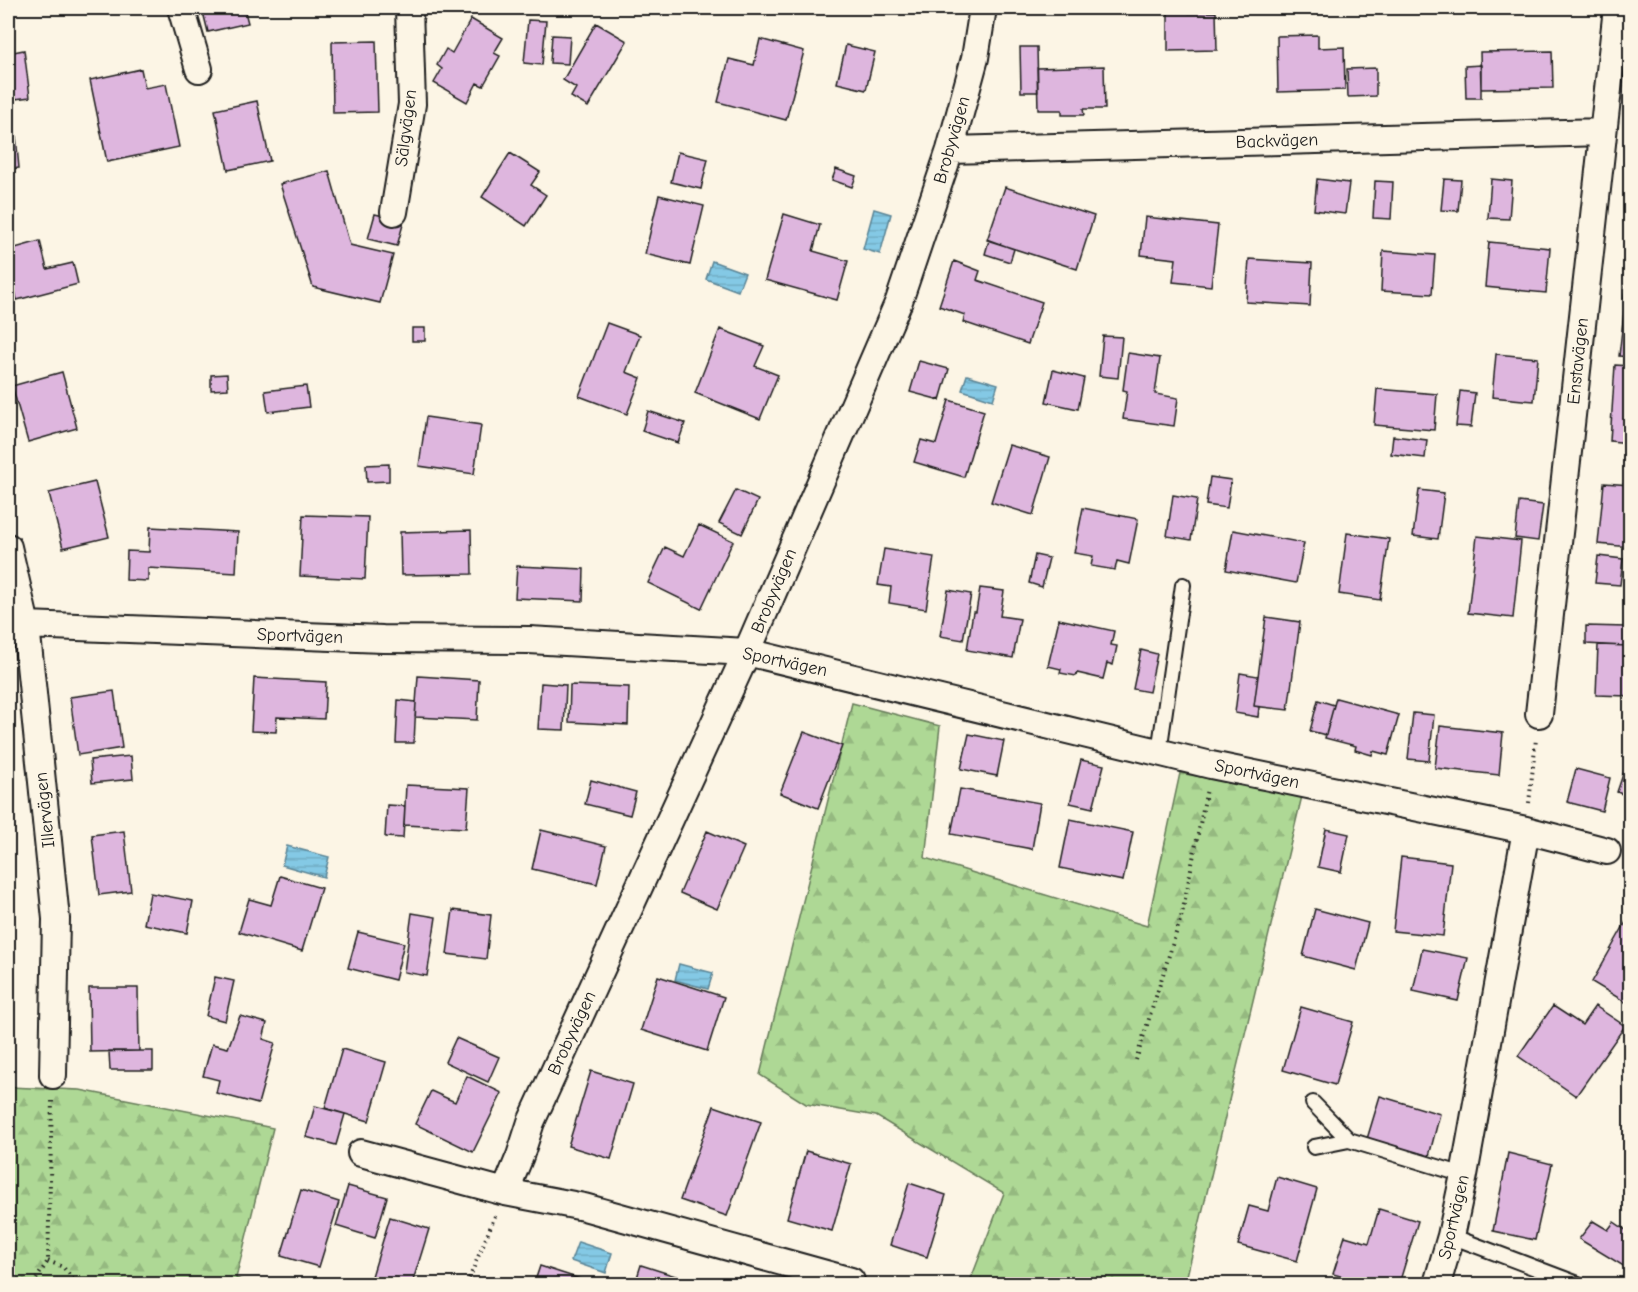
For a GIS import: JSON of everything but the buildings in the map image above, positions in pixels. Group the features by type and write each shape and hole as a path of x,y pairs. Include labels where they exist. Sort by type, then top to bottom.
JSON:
{"street":[{"path":"181,8 200,69"},
{"name":"Sälgvägen","path":"394,212 412,104 409,8"},
{"name":"Brobyvägen","path":"505,1192 531,1122 747,652 899,302 950,150 975,58 983,8"},
{"name":"Enstavägen","path":"1539,714 1617,8"},
{"name":"Backvägen","path":"950,150 1603,132"},
{"name":"Illervägen","path":"8,547 26,626 56,919 52,1075"},
{"name":"Sportvägen","path":"26,626 383,639 529,640 747,652 1211,765 1526,830 1606,851"},
{"name":"Sportvägen","path":"1437,1284 1451,1236 1464,1175 1526,830"},
{"path":"361,1153 505,1192 584,1208 851,1281"}],"lane":[{"path":"1159,752 1183,585"},
{"path":"1313,1103 1349,1140"},
{"path":"1314,1147 1349,1140 1464,1175"},
{"path":"1451,1236 1578,1284"}],"path":[{"path":"1526,830 1539,714"},
{"path":"1136,1060 1182,914 1211,765"},
{"path":"33,1284 48,1261 52,1075"},
{"path":"467,1284 505,1192"},
{"path":"48,1261 63,1267 77,1284"}],"green space":[{"path":"852,703 940,726 925,858 1147,926 1180,773 1302,796 1185,1284 969,1284 1004,1193 876,1116 806,1104 760,1075"},
{"path":"8,1087 80,1090 273,1128 236,1278 250,1284 8,1284"}],"water":[{"path":"874,209 891,214 880,254 863,249"},
{"path":"712,261 745,273 738,291 706,279"},
{"path":"967,375 998,384 993,400 962,390"},
{"path":"287,846 329,857 324,877 282,865"},
{"path":"679,964 713,973 708,989 675,980"},
{"path":"578,1242 612,1253 606,1273 571,1261"}]}
